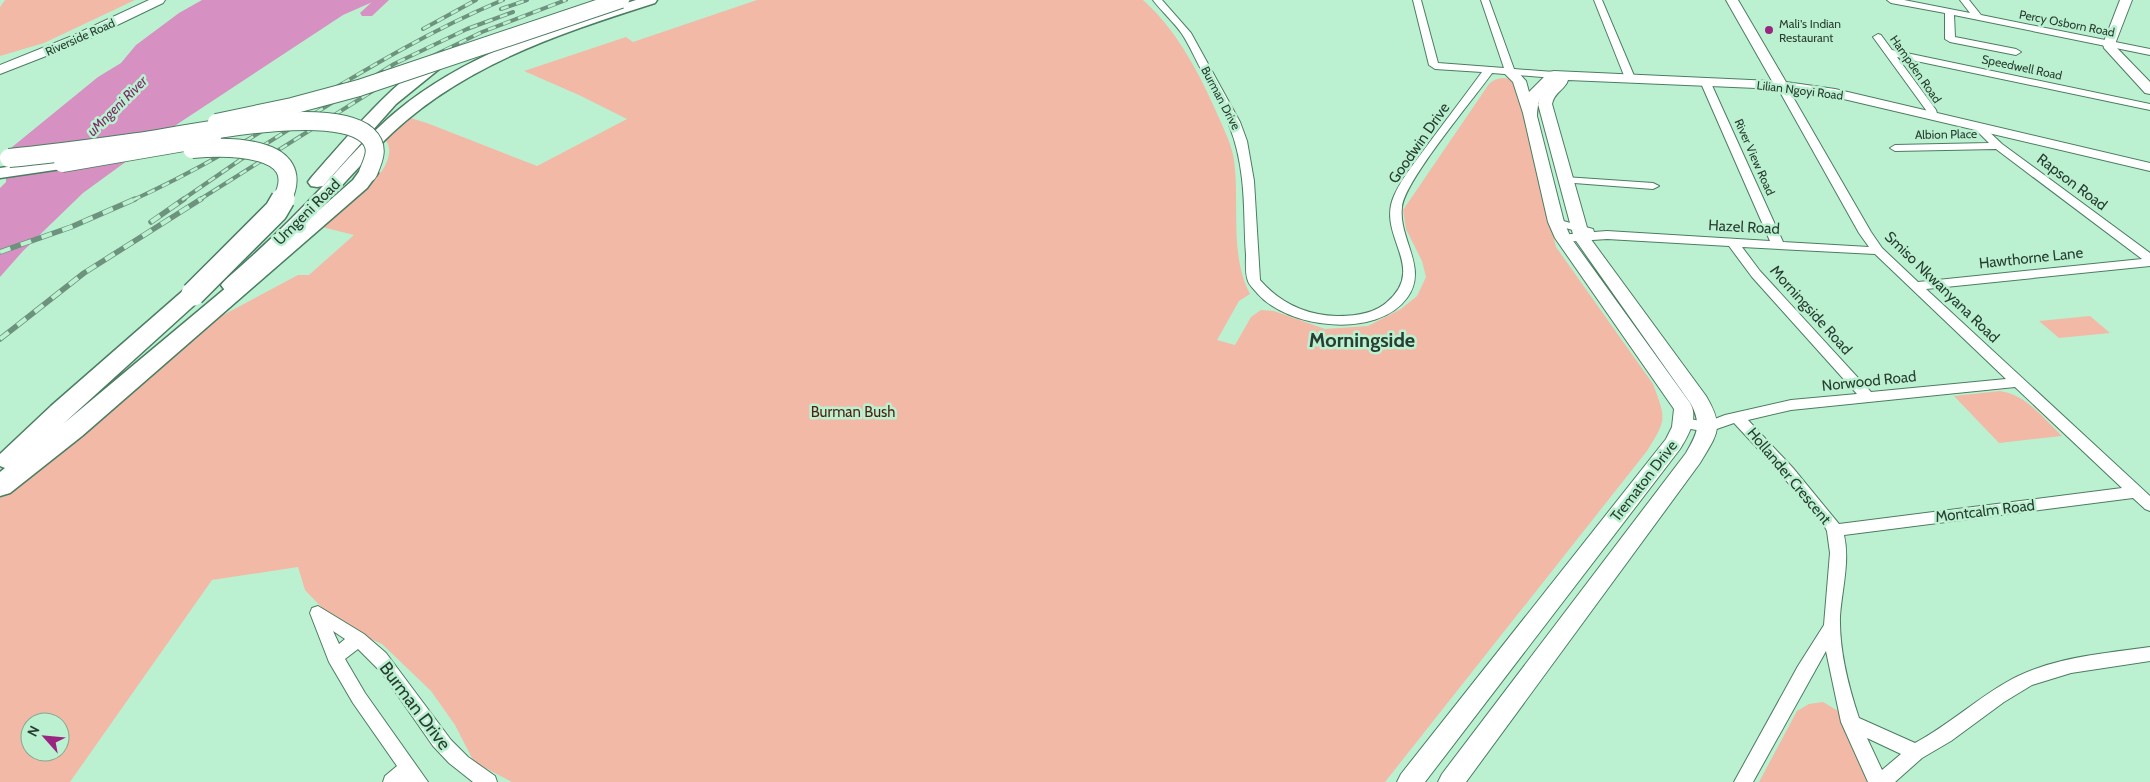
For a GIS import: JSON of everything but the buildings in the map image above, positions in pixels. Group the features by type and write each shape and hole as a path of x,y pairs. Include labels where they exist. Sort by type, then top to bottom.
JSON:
{"highway":[{"path":"3,163 288,123 334,123 351,126 365,134 374,144 376,153 372,167 362,181 236,293 73,430 9,470"},
{"path":"9,470 85,389 193,294 257,231 281,203 289,184 283,165 257,151 222,148 62,164"}],"main road":[{"name":"Umgeni Road","path":"9,470 235,268 277,227 390,101 424,72 476,44 604,0"},
{"path":"3,163 217,122 327,97 397,76 621,0"},
{"path":"3,163 62,164 225,136 313,114 407,82 521,38 636,0"},
{"name":"Umgeni Road","path":"9,470 291,230 391,125 422,100 471,70 538,38 650,0"},
{"path":"424,72 444,74 471,70"}],"street":[{"name":"Riverside Road","path":"0,70 77,39 158,0"},
{"name":"Burman Drive","path":"1157,0 1186,33 1235,122 1247,165 1254,281 1265,295"},
{"name":"Lilian Ngoyi Road","path":"1417,0 1432,64 1442,68 1781,85 1835,93 2150,166"},
{"path":"1485,0 1510,72 1519,81 1536,113 1570,232 1629,318 1684,416"},
{"path":"1598,0 1630,78"},
{"name":"Smiso Nkwanyana Road","path":"1732,0 1865,232 1878,251 2150,505"},
{"name":"Percy Osborn Road","path":"1891,0 2150,52"},
{"path":"1964,0 1978,17"},
{"path":"2126,0 2109,44 2112,51 2145,80 2150,90"},
{"path":"1949,12 1950,39 2016,52"},
{"name":"Hampden Road","path":"1878,37 1931,110 1933,117"},
{"name":"Speedwell Road","path":"1889,52 2150,107"},
{"name":"Goodwin Drive","path":"1265,295 1278,305 1303,316 1323,320 1344,320 1367,316 1382,311 1402,296 1410,279 1411,270 1398,230 1395,214 1396,204 1407,182 1489,70"},
{"path":"1536,113 1562,75"},
{"name":"River View Road","path":"1705,82 1778,245"},
{"name":"Rapson Road","path":"1978,127 1998,146 2150,261"},
{"name":"Albion Place","path":"1895,148 1998,146"},
{"path":"1550,158 1565,180 1570,232"},
{"path":"1565,180 1653,186"},
{"name":"Hazel Road","path":"1570,232 1878,251"},
{"name":"Morningside Road","path":"1732,242 1756,274 1868,397"},
{"name":"Hawthorne Lane","path":"1916,286 2150,261"},
{"path":"1629,318 1719,419"},
{"name":"Norwood Road","path":"1684,416 1719,419 1782,406 2018,382"},
{"name":"Trematon Drive","path":"1410,782 1673,444 1682,431 1684,416"},
{"name":"Trematon Drive","path":"1451,782 1693,458 1719,419"},
{"name":"Hollander Crescent","path":"1719,419 1780,462 1834,530 1838,551 1832,626 1838,672 1850,722 1878,782"},
{"path":"1637,490 1660,502"},
{"name":"Montcalm Road","path":"1834,530 2136,492"},
{"path":"1572,574 1595,588"},
{"name":"Burman Drive","path":"335,657 318,613 358,639 380,658 402,685 439,740 461,764 488,782"},
{"name":"Hollander Crescent","path":"1743,782 1804,671 1832,626"},
{"path":"358,639 335,657 359,698 414,775 392,782"},
{"path":"1519,641 1543,658"},
{"path":"1882,782 1916,752 1944,737 2003,693 2026,680 2058,668 2150,654"},
{"path":"1850,722 1916,752"},
{"path":"1443,740 1468,758"}],"green space":[{"path":"5,0 135,0 44,43 0,56 0,7"},
{"name":"Burman Bush","path":"757,0 1143,0 1168,26 1188,56 1213,104 1232,150 1236,176 1236,228 1239,262 1250,294 1239,301 1217,340 1235,345 1251,317 1261,310 1274,311 1325,329 1368,326 1401,309 1417,296 1426,277 1422,261 1406,229 1403,210 1489,84 1502,78 1512,80 1516,82 1556,247 1653,384 1662,412 1661,425 1647,451 1385,782 512,782 474,762 455,725 431,691 382,644 352,631 328,614 305,590 298,567 212,580 70,782 0,782 0,498 212,321 298,275 309,275 354,235 322,227 382,171 388,159 389,151 385,139 407,117 537,166 627,119 524,71 626,37 633,42"},
{"path":"2090,316 2110,333 2059,338 2039,321"},
{"path":"2000,391 2010,393 2026,402 2062,436 1999,443 1954,396"},
{"path":"1823,702 1840,712 1883,782 1759,782 1797,711 1809,704"}],"water":[{"name":"uMngeni River","path":"202,0 377,0 343,15 179,123 83,193 23,251 0,277 0,188 6,182 6,152 98,77 121,63 136,45 179,13"}],"waterway":[{"path":"367,13 382,0"}],"railway":[{"path":"423,29 476,0"},
{"path":"133,200 227,152 408,46 503,0"},
{"path":"501,9 527,0"},
{"path":"199,200 414,65 482,32 566,0"},
{"path":"182,200 240,160 394,64 467,29 513,12"},
{"path":"0,252 71,227 135,199"},
{"path":"151,222 184,199"},
{"path":"0,339 84,273 201,199"}],"place":[{"name":"Mali's Indian Restaurant","path":"1769,30"}],"district":[{"name":"Morningside","path":"1362,340"}]}
